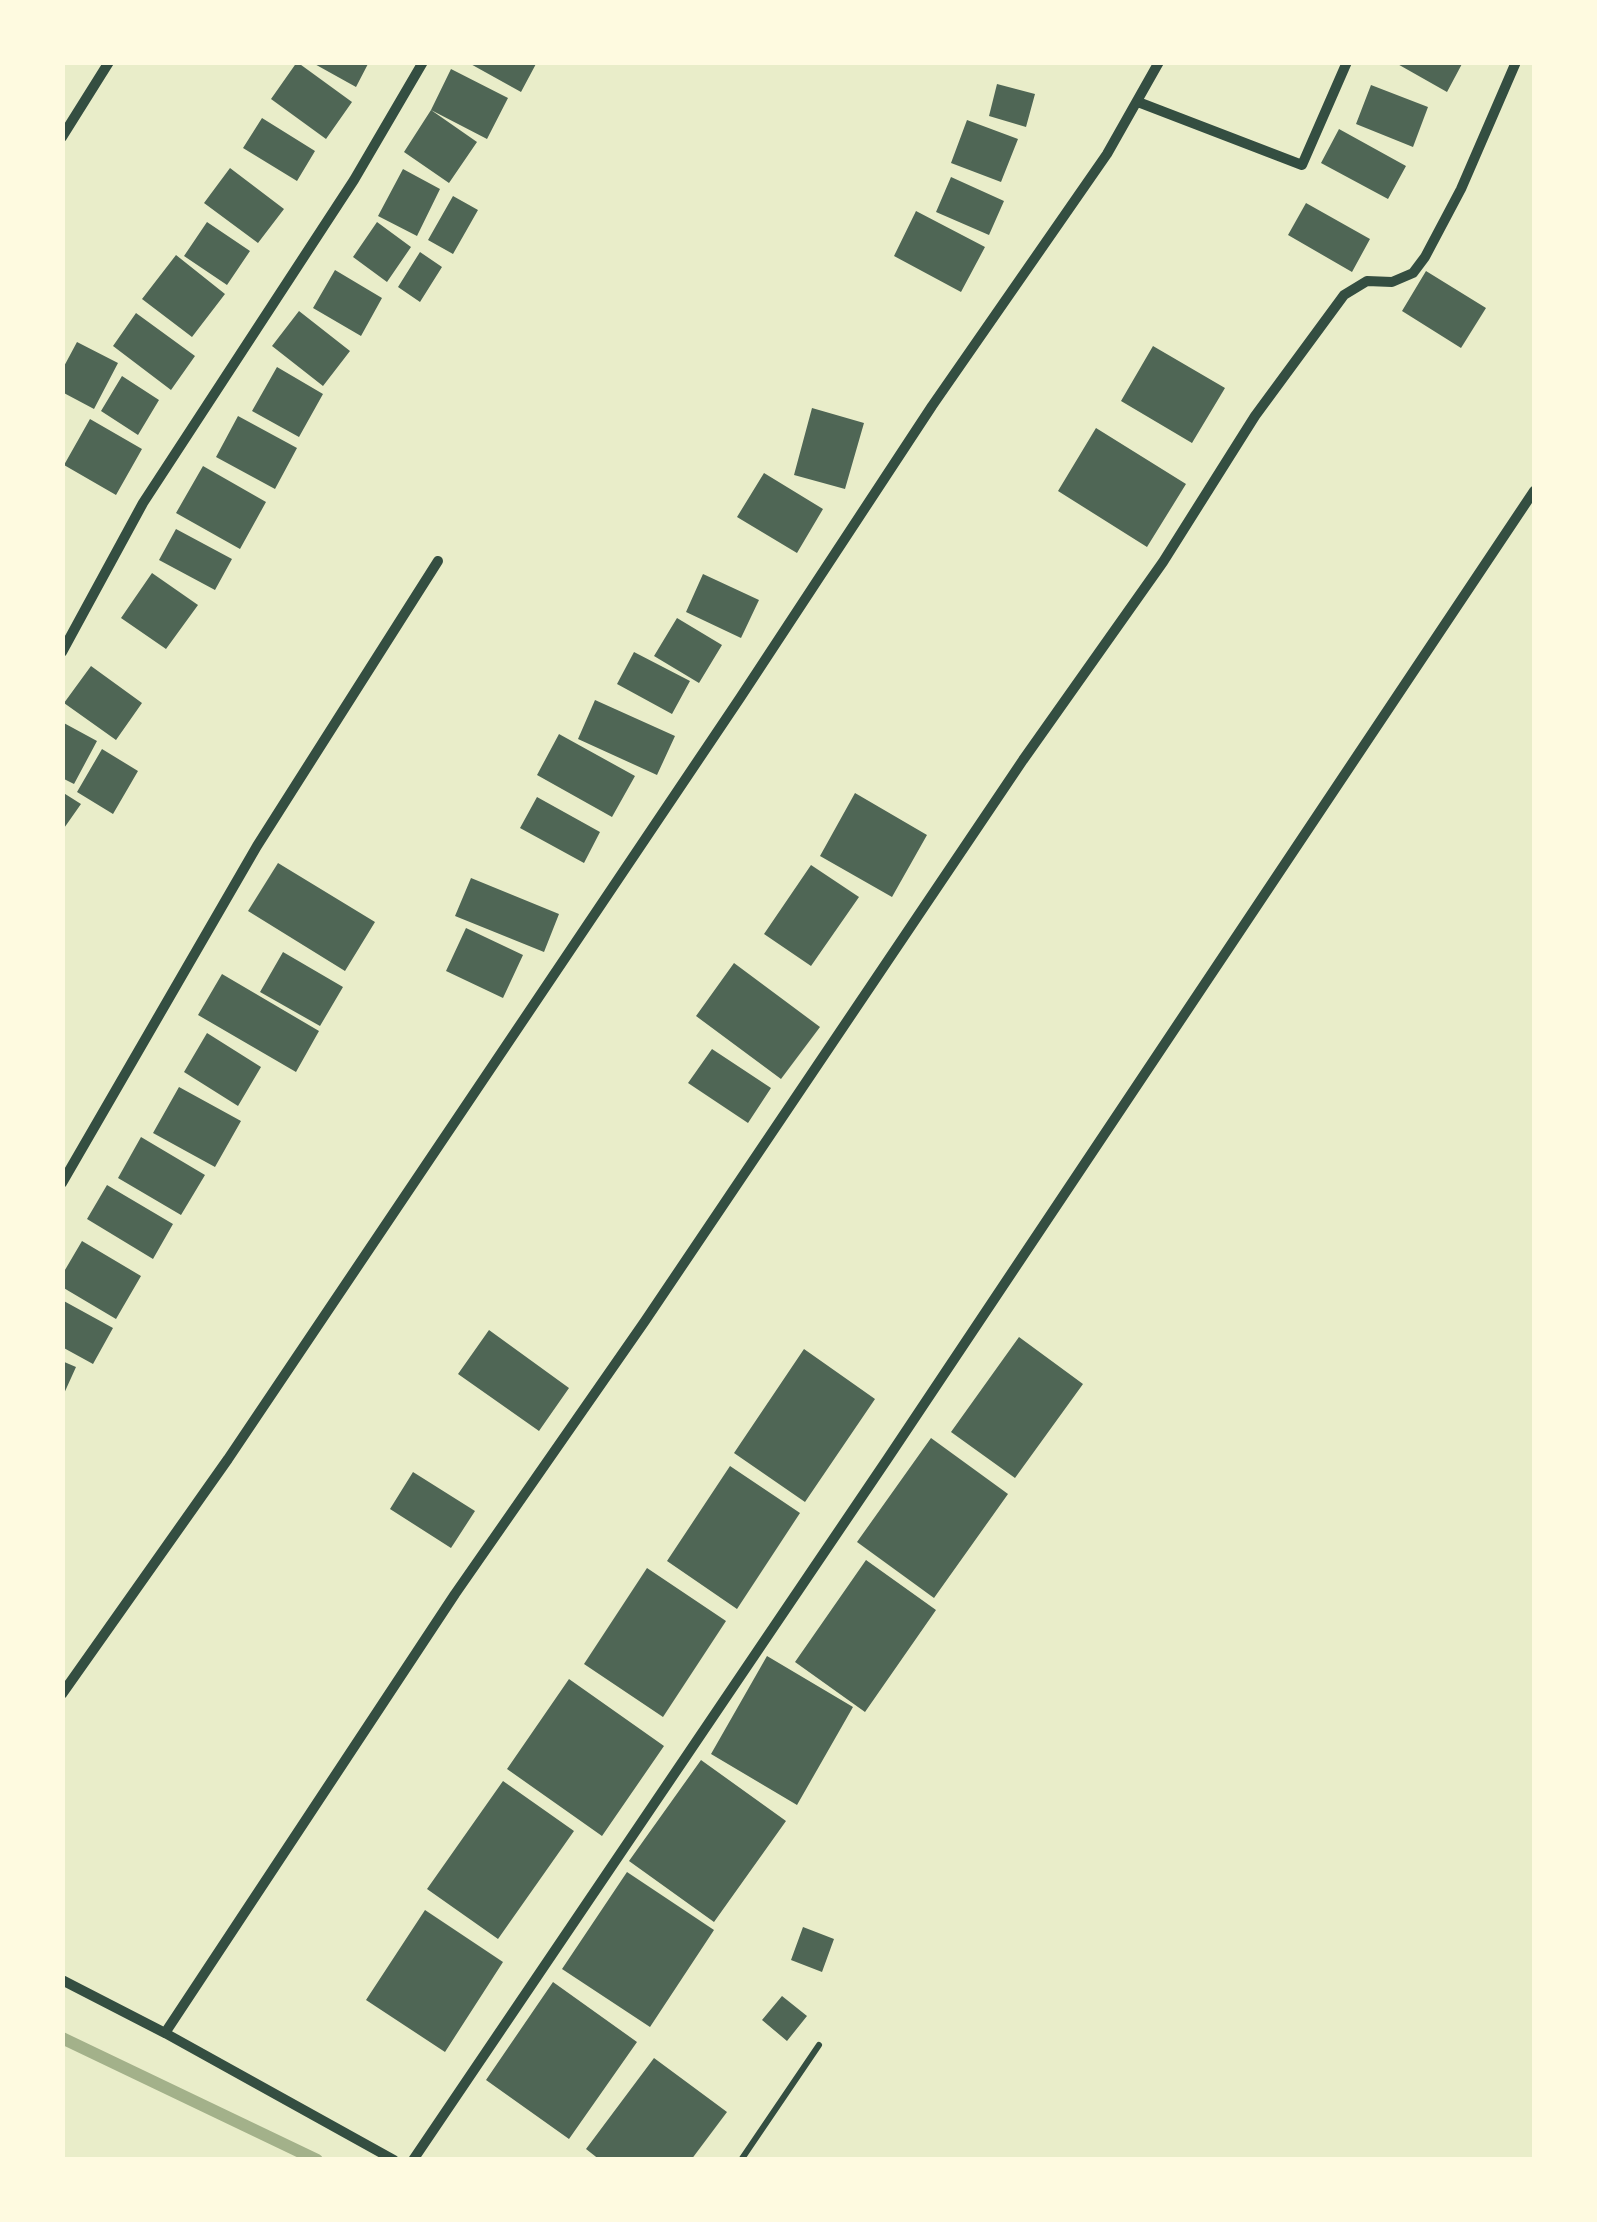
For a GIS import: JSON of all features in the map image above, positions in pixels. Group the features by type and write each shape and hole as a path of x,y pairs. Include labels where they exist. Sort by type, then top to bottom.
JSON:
{"street":[{"path":"62,136 109,62"},
{"path":"62,652 143,503 354,180 423,62"},
{"path":"62,1694 238,1443 932,406 1108,154 1159,62"},
{"path":"1138,102 1302,165 1346,62"},
{"path":"165,2033 455,1594 645,1321 1012,776 1163,562 1255,416 1344,295 1367,281 1392,282 1413,272 1424,257 1461,189 1516,62"},
{"path":"413,2160 886,1461 1534,490"},
{"path":"62,1183 257,846 438,561"},
{"path":"62,1980 394,2160"}],"path":[{"path":"741,2160 819,2045"}],"building":[{"path":"297,62 352,102 326,139 271,99"},
{"path":"311,62 369,62 356,87"},
{"path":"467,62 537,62 521,92"},
{"path":"1394,62 1463,62 1447,92"},
{"path":"451,69 508,98 487,139 431,110"},
{"path":"997,84 1035,94 1026,127 989,116"},
{"path":"1371,85 1428,107 1413,147 1356,124"},
{"path":"431,110 477,142 449,183 404,152"},
{"path":"262,118 315,151 297,181 243,148"},
{"path":"967,120 1018,139 1001,182 951,163"},
{"path":"1339,129 1406,166 1388,199 1321,163"},
{"path":"230,168 284,209 258,243 204,203"},
{"path":"403,169 440,189 417,236 378,216"},
{"path":"951,177 1004,201 989,235 936,212"},
{"path":"453,196 478,210 453,254 428,240"},
{"path":"1306,203 1370,239 1352,272 1288,235"},
{"path":"916,211 985,247 961,292 894,256"},
{"path":"207,222 250,251 227,285 184,256"},
{"path":"377,222 411,247 387,282 353,257"},
{"path":"420,252 442,267 420,302 398,287"},
{"path":"176,255 225,294 192,337 142,299"},
{"path":"335,270 382,298 361,336 313,308"},
{"path":"1426,271 1486,308 1461,348 1402,311"},
{"path":"299,311 350,351 323,386 272,346"},
{"path":"136,313 195,356 171,390 113,346"},
{"path":"77,342 118,363 94,409 62,392 62,370"},
{"path":"1153,346 1225,388 1192,443 1121,401"},
{"path":"277,367 323,394 299,437 252,411"},
{"path":"122,376 159,400 138,435 101,411"},
{"path":"812,408 864,423 845,489 794,475"},
{"path":"238,416 297,448 275,489 216,457"},
{"path":"90,419 142,449 116,495 64,465"},
{"path":"1096,428 1186,484 1147,547 1058,491"},
{"path":"203,466 266,502 240,549 176,513"},
{"path":"764,473 823,509 797,553 737,517"},
{"path":"176,529 232,559 215,590 159,560"},
{"path":"152,573 198,605 166,649 121,618"},
{"path":"703,574 759,600 741,638 686,612"},
{"path":"677,618 722,645 699,683 654,656"},
{"path":"634,652 690,681 672,714 617,684"},
{"path":"91,666 142,703 116,740 64,703"},
{"path":"595,700 675,736 657,775 578,739"},
{"path":"62,722 97,741 74,784 62,778"},
{"path":"559,734 635,776 612,817 537,775"},
{"path":"102,749 138,771 113,814 77,792"},
{"path":"62,792 81,804 62,831"},
{"path":"855,793 927,835 892,897 820,856"},
{"path":"537,797 600,832 584,863 520,828"},
{"path":"278,863 375,922 345,971 248,911"},
{"path":"811,865 859,897 811,966 764,934"},
{"path":"471,878 559,914 544,952 455,916"},
{"path":"466,928 523,955 503,998 446,971"},
{"path":"283,952 343,987 320,1026 260,992"},
{"path":"734,963 820,1027 781,1079 696,1016"},
{"path":"222,974 319,1031 296,1072 198,1015"},
{"path":"207,1033 261,1067 238,1106 184,1072"},
{"path":"712,1049 771,1088 748,1123 688,1083"},
{"path":"179,1087 241,1121 215,1167 153,1133"},
{"path":"141,1137 205,1175 181,1215 118,1178"},
{"path":"107,1185 173,1224 153,1259 87,1219"},
{"path":"82,1241 141,1276 116,1319 62,1287 62,1275"},
{"path":"62,1300 113,1328 93,1364 62,1347"},
{"path":"489,1330 569,1388 539,1431 458,1374"},
{"path":"1019,1337 1083,1384 1015,1478 951,1432"},
{"path":"804,1349 875,1399 805,1502 734,1453"},
{"path":"62,1361 76,1367 62,1398"},
{"path":"931,1438 1008,1494 934,1598 857,1542"},
{"path":"730,1466 800,1513 737,1609 667,1561"},
{"path":"413,1472 475,1511 451,1548 390,1509"},
{"path":"866,1560 936,1610 865,1712 795,1662"},
{"path":"647,1568 726,1621 663,1717 584,1664"},
{"path":"767,1656 853,1707 797,1805 711,1754"},
{"path":"569,1679 664,1746 602,1836 507,1769"},
{"path":"701,1760 786,1821 714,1922 629,1861"},
{"path":"503,1781 574,1831 498,1939 427,1889"},
{"path":"627,1872 714,1930 650,2027 562,1969"},
{"path":"425,1910 503,1962 445,2052 366,2000"},
{"path":"803,1927 834,1939 822,1972 791,1960"},
{"path":"553,1982 637,2042 569,2139 486,2080"},
{"path":"782,1996 807,2016 787,2041 762,2020"},
{"path":"654,2058 727,2112 691,2160 600,2160 586,2149"}],"waterway":[{"path":"62,2038 317,2160"}]}
